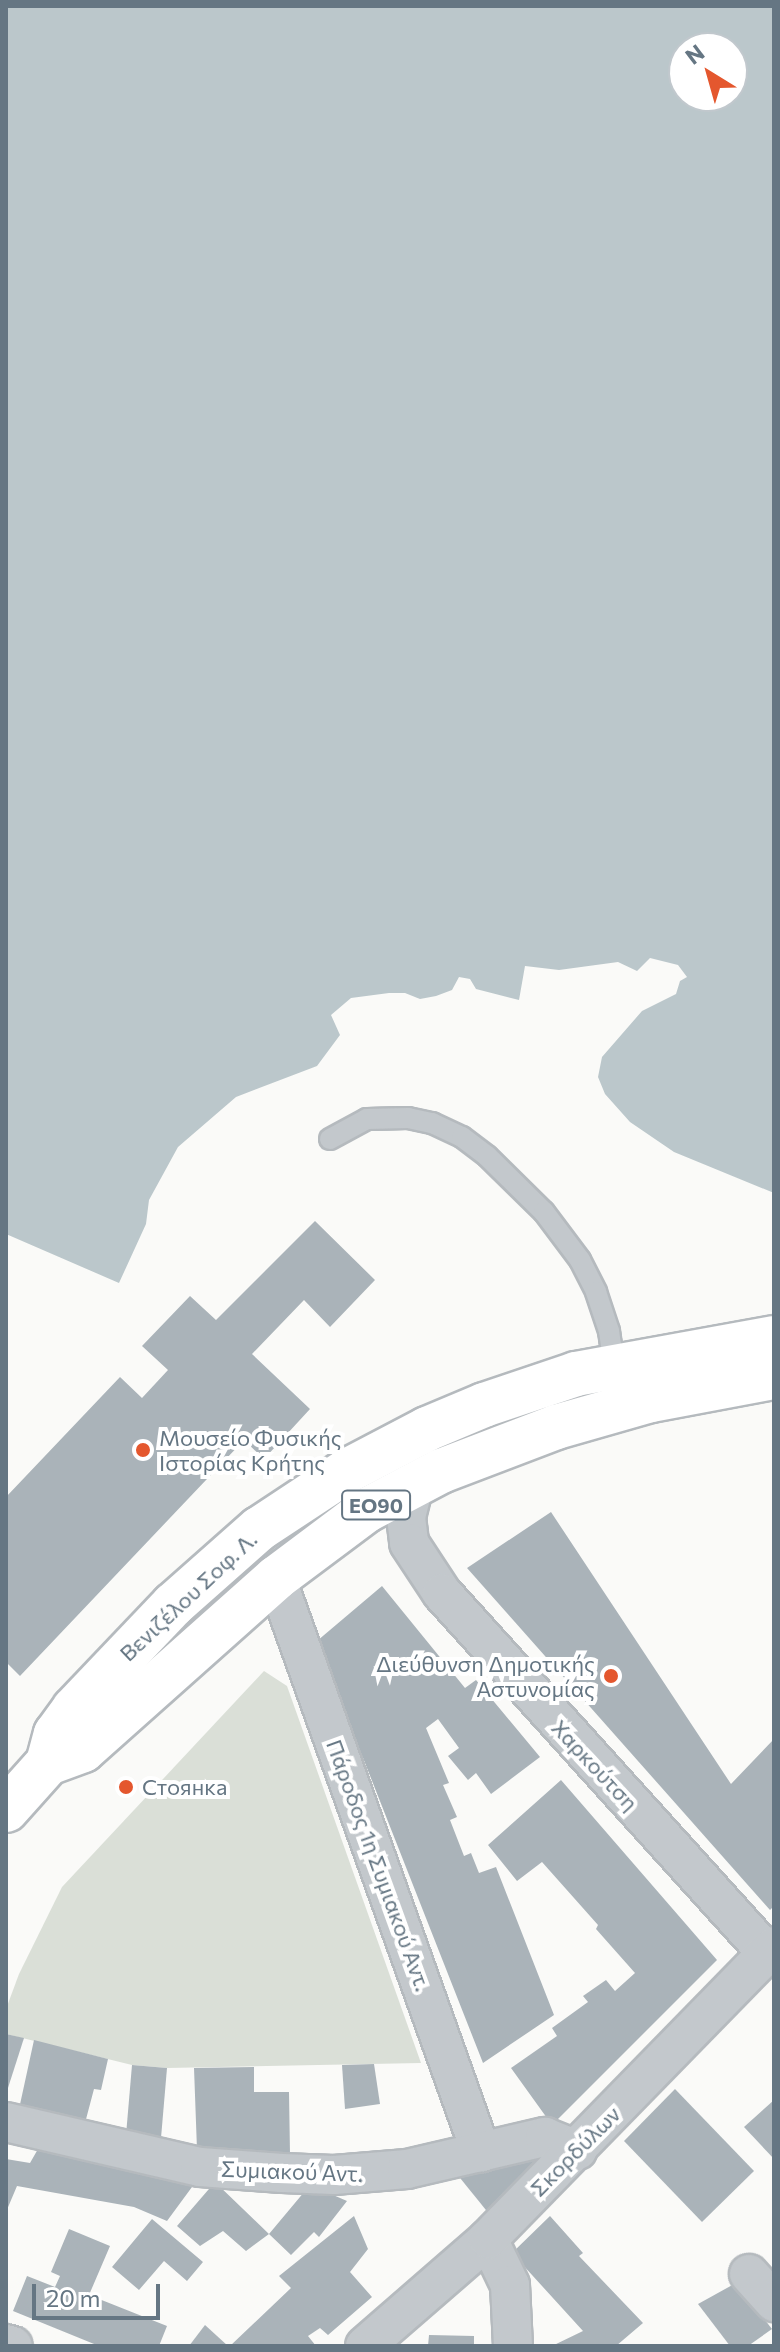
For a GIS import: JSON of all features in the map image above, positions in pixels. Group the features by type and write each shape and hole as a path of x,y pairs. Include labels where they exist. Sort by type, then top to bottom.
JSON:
{"main road":[{"name":"Βενιζέλου Σοφ. Λ.","path":"6,1810 48,1763 56,1734 105,1674 202,1577 291,1507 376,1454 441,1423 535,1387 614,1366 774,1338"},
{"name":"Βενιζέλου Σοφ. Λ.","path":"48,1763 83,1750 98,1739 276,1578 367,1510 414,1485 503,1445 606,1411 774,1377"}],"street":[{"name":"Χαρκούτση","path":"414,1485 406,1517 409,1543 442,1593 771,1949"},
{"name":"Πάροδος 1η Συμιακού Αντ.","path":"276,1578 481,2152"},
{"name":"Σκορδύλων","path":"365,2346 488,2239 771,1949"},
{"name":"Συμιακού Αντ.","path":"6,2122 200,2167 282,2173 375,2173 545,2137 577,2150"},
{"path":"488,2239 510,2285 513,2346"},
{"path":"749,2274 774,2302"},
{"path":"6,2344 13,2346"}],"lane":[{"path":"330,1139 367,1119 408,1118 432,1123 462,1137 487,1156 544,1212 580,1260 596,1292 609,1331 614,1366"}],"shaded area":[{"path":"6,6 774,6 774,1193 674,1152 630,1122 605,1094 598,1077 602,1057 642,1011 676,994 680,981 687,977 678,965 650,958 637,971 618,962 559,970 525,966 519,1000 476,989 470,979 459,977 452,990 436,996 420,999 405,993 389,993 351,998 331,1015 340,1035 317,1066 236,1097 178,1147 149,1200 146,1224 119,1283 6,1234"},
{"path":"264,1671 287,1686 421,2063 167,2068 132,2065 6,2034 6,2009 19,1974 62,1887"}],"building":[{"name":"Μουσείο Φυσικής Ιστορίας Κρήτης","path":"315,1221 375,1280 330,1327 304,1300 252,1354 310,1409 264,1459 244,1440 20,1676 6,1662 6,1497 120,1377 142,1398 168,1370 142,1346 190,1296 216,1320"},
{"name":"Διεύθυνση Δημοτικής Αστυνομίας","path":"551,1512 731,1784 774,1739 774,1906 770,1910 467,1568"},
{"path":"382,1586 465,1688 476,1680 540,1757 491,1794 476,1773 468,1780 448,1756 459,1748 438,1719 426,1728 449,1783 443,1785 457,1817 450,1820 464,1856 471,1853 479,1873 496,1867 554,2015 483,2063 317,1641"},
{"path":"561,1780 717,1960 552,2125 511,2068 557,2036 552,2028 588,2002 583,1996 606,1980 615,1991 635,1973 596,1929 598,1925 542,1862 517,1881 488,1845"},
{"path":"6,2034 24,2038 7,2091 6,2091"},
{"path":"34,2040 108,2059 101,2090 94,2089 85,2123 19,2109"},
{"path":"374,2064 380,2104 345,2109 342,2065"},
{"path":"132,2065 167,2068 161,2138 126,2135"},
{"path":"254,2067 254,2092 289,2092 290,2154 197,2150 194,2068"},
{"path":"675,2089 754,2171 702,2222 624,2141"},
{"path":"774,2100 774,2159 744,2127"},
{"path":"42,2142 176,2173 192,2187 167,2221 134,2207 17,2186 6,2212 6,2159 30,2163"},
{"path":"535,2144 549,2169 490,2215 456,2173"},
{"path":"215,2182 269,2234 246,2251 223,2231 200,2246 177,2226"},
{"path":"310,2185 347,2201 319,2237 314,2232 291,2255 269,2234"},
{"path":"354,2216 368,2249 350,2272 372,2297 328,2335 320,2328 308,2336 316,2346 230,2346 291,2288 279,2276"},
{"path":"550,2216 583,2253 579,2256 643,2323 616,2346 552,2346 583,2331 512,2253"},
{"path":"152,2219 203,2262 187,2281 164,2261 139,2290 112,2267"},
{"path":"69,2229 110,2246 89,2295 167,2326 159,2346 99,2346 13,2311 27,2276 55,2287 60,2276 51,2272"},
{"path":"736,2283 772,2329 748,2346 730,2346 698,2304"},
{"path":"205,2325 228,2346 189,2346"},
{"path":"429,2335 474,2336 474,2346 428,2346"}],"place":[{"name":"Μουσείο Φυσικής Ιστορίας Κρήτης","path":"143,1450"},
{"name":"Διεύθυνση Δημοτικής Αστυνομίας","path":"611,1676"},
{"name":"Стоянка","path":"126,1787"}]}
